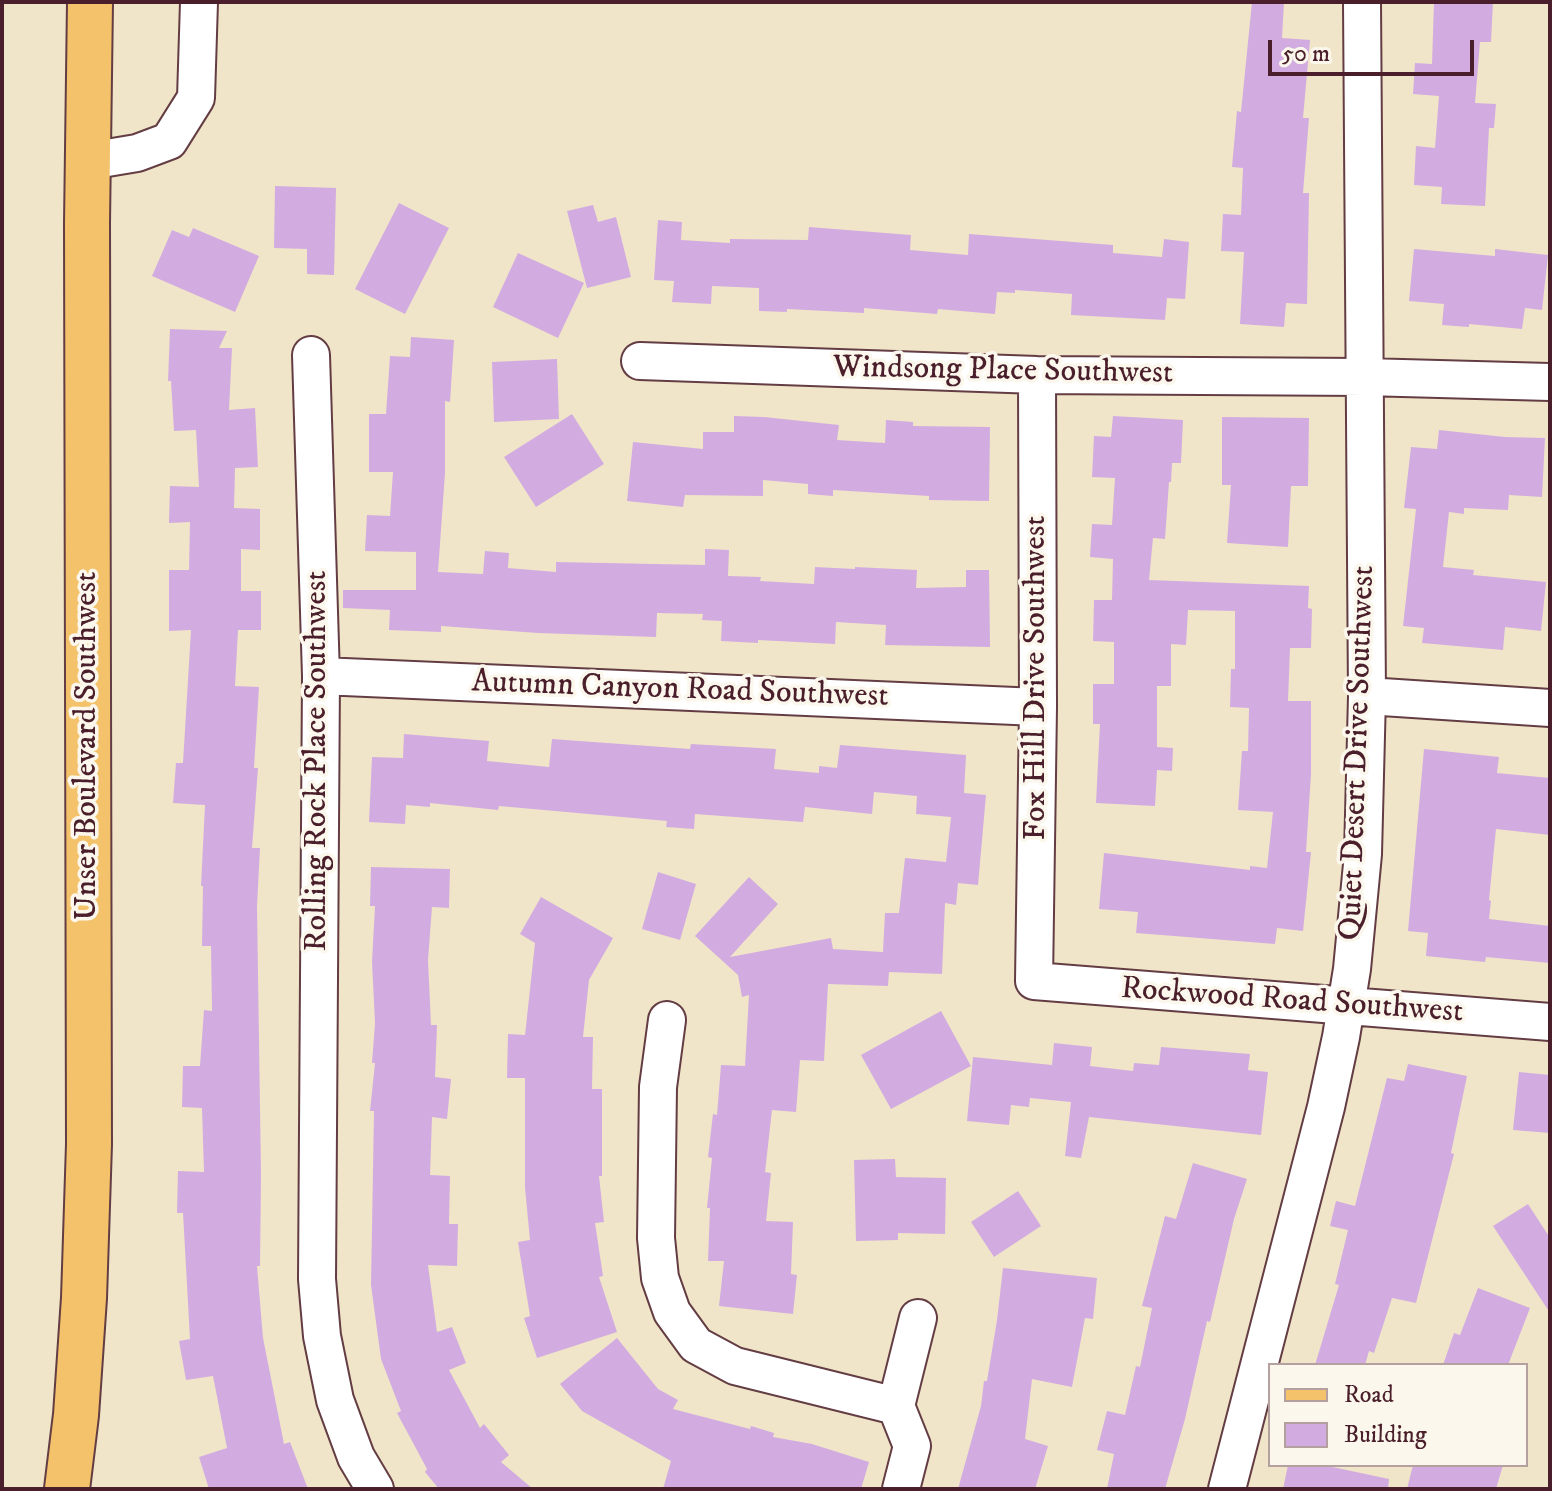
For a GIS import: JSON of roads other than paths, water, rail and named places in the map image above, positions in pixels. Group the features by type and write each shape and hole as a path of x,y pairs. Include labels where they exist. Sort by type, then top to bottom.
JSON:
{"main road":[{"name":"Unser Boulevard Southwest","path":"67,1489 76,1415 84,1298 89,1144 90,2"},
{"path":"90,82 109,2"}],"street":[{"path":"89,161 137,153 169,141 196,98 199,2"},
{"name":"Quiet Desert Drive Southwest","path":"1227,1489 1326,1107 1346,1006 1363,854 1367,696 1362,2"},
{"name":"Rolling Rock Place Southwest","path":"311,355 321,676 317,1279 322,1336 335,1400 356,1457 375,1489"},
{"name":"Windsong Place Southwest","path":"640,361 1037,375 1365,377 1550,382"},
{"name":"Fox Hill Drive Southwest","path":"1034,981 1038,707 1037,375"},
{"name":"Autumn Canyon Road Southwest","path":"321,676 1038,707"},
{"path":"1367,696 1550,708"},
{"name":"Rockwood Road Southwest","path":"1034,981 1550,1022"},
{"path":"667,1020 658,1087 656,1238 660,1278 672,1312 696,1345 735,1366 896,1406"},
{"path":"901,1489 912,1446 896,1406 918,1318"}]}
